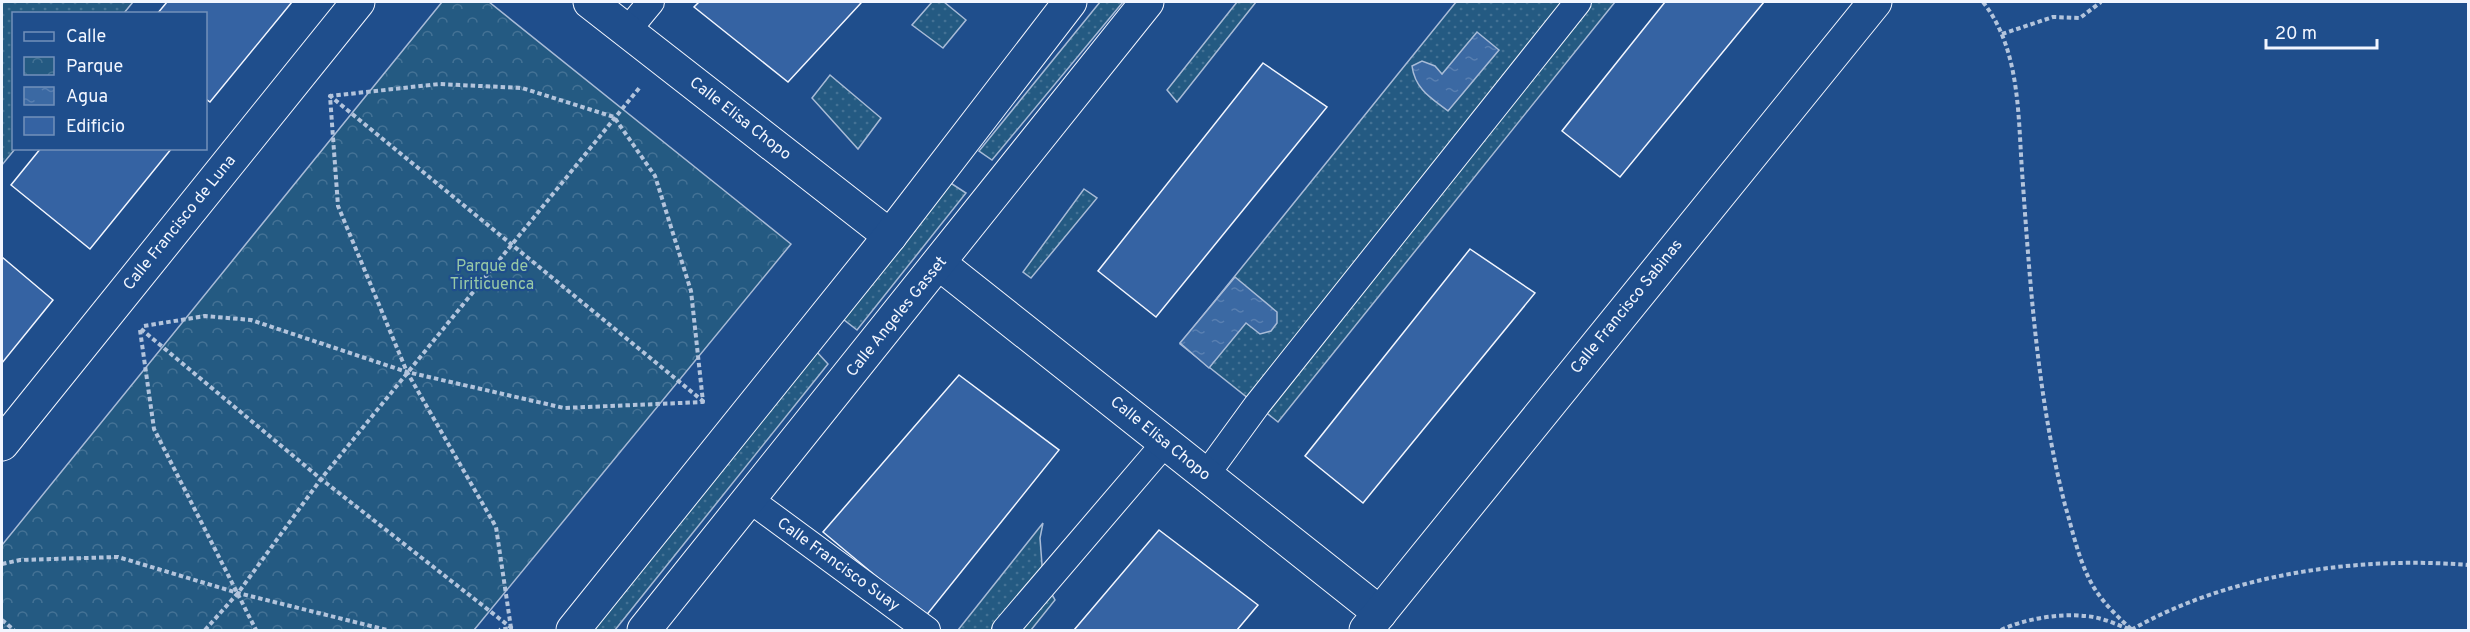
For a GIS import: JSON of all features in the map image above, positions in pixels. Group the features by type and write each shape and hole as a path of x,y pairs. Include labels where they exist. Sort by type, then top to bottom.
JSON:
{"street":[{"name":"Calle Francisco de Luna","path":"2,444 358,2"},
{"name":"Calle Elisa Chopo","path":"590,2 890,236"},
{"path":"627,31 651,2"},
{"path":"573,630 890,236 1070,2"},
{"name":"Calle Angeles Gasset","path":"644,630 1148,2"},
{"path":"1206,475 1264,396 1578,2"},
{"name":"Calle Francisco Sabinas","path":"1373,622 1875,2"},
{"name":"Calle Elisa Chopo","path":"940,264 1206,475 1373,622"},
{"path":"1005,630 1165,443"},
{"name":"Calle Francisco Suay","path":"749,499 927,630"}],"path":[{"path":"1983,2 2002,34 2016,88 2030,279 2052,454 2083,565 2093,587 2132,630"},
{"path":"2002,34 2053,17 2080,18 2101,2"},
{"path":"205,630 238,593 321,479 407,372 664,59"},
{"path":"301,72 736,429"},
{"path":"330,96 439,84 522,88 615,117 656,176 691,291 703,402"},
{"path":"330,96 338,206 407,372 496,527 512,629"},
{"path":"140,327 205,316 250,320 407,372 564,408 703,402"},
{"path":"140,327 321,479 512,629"},
{"path":"140,327 154,429 256,630"},
{"path":"2,564 20,560 118,557 238,593 387,630"},
{"path":"2001,630 2012,625 2046,618 2085,615 2132,630 2166,610 2211,594 2301,572 2423,561 2469,565"},
{"path":"2,620 14,630"},
{"path":"498,630 512,629"}],"green space":[{"path":"2,2 133,2 125,12 12,12 12,150 14,150 2,165"},
{"name":"Parque de Tiriticuenca","path":"442,2 489,2 791,244 474,630 2,630 2,545"},
{"path":"932,2 944,2 966,20 943,48 912,25"},
{"path":"1100,2 1123,2 992,160 979,151"},
{"path":"1237,2 1256,2 1177,102 1167,90"},
{"path":"1456,2 1615,2 1278,422 1180,344"},
{"path":"830,75 881,118 858,149 812,98"},
{"path":"949,182 966,193 857,330 843,319"},
{"path":"1084,189 1097,198 1031,278 1023,272"},
{"path":"816,351 828,364 615,630 586,630"},
{"path":"1043,523 1040,538 1043,578 1055,600 1031,630 958,630"}],"water":[{"path":"1477,32 1499,50 1448,111 1420,87 1412,66 1422,61 1435,66 1442,74"},
{"path":"1235,277 1277,312 1277,323 1271,331 1260,334 1246,323 1209,368 1180,343"}],"building":[{"path":"167,2 292,2 210,102 207,100 207,12 159,12"},
{"path":"699,2 861,3 788,82 694,7"},
{"path":"1665,2 1764,2 1620,177 1562,131"},
{"path":"1263,63 1327,107 1156,317 1098,271"},
{"path":"39,150 170,150 90,249 11,185"},
{"path":"1470,249 1535,293 1363,503 1305,456"},
{"path":"2,257 53,300 2,363"},
{"path":"959,375 1059,450 925,617 823,532"},
{"path":"1159,530 1258,605 1237,630 1074,630"}]}
